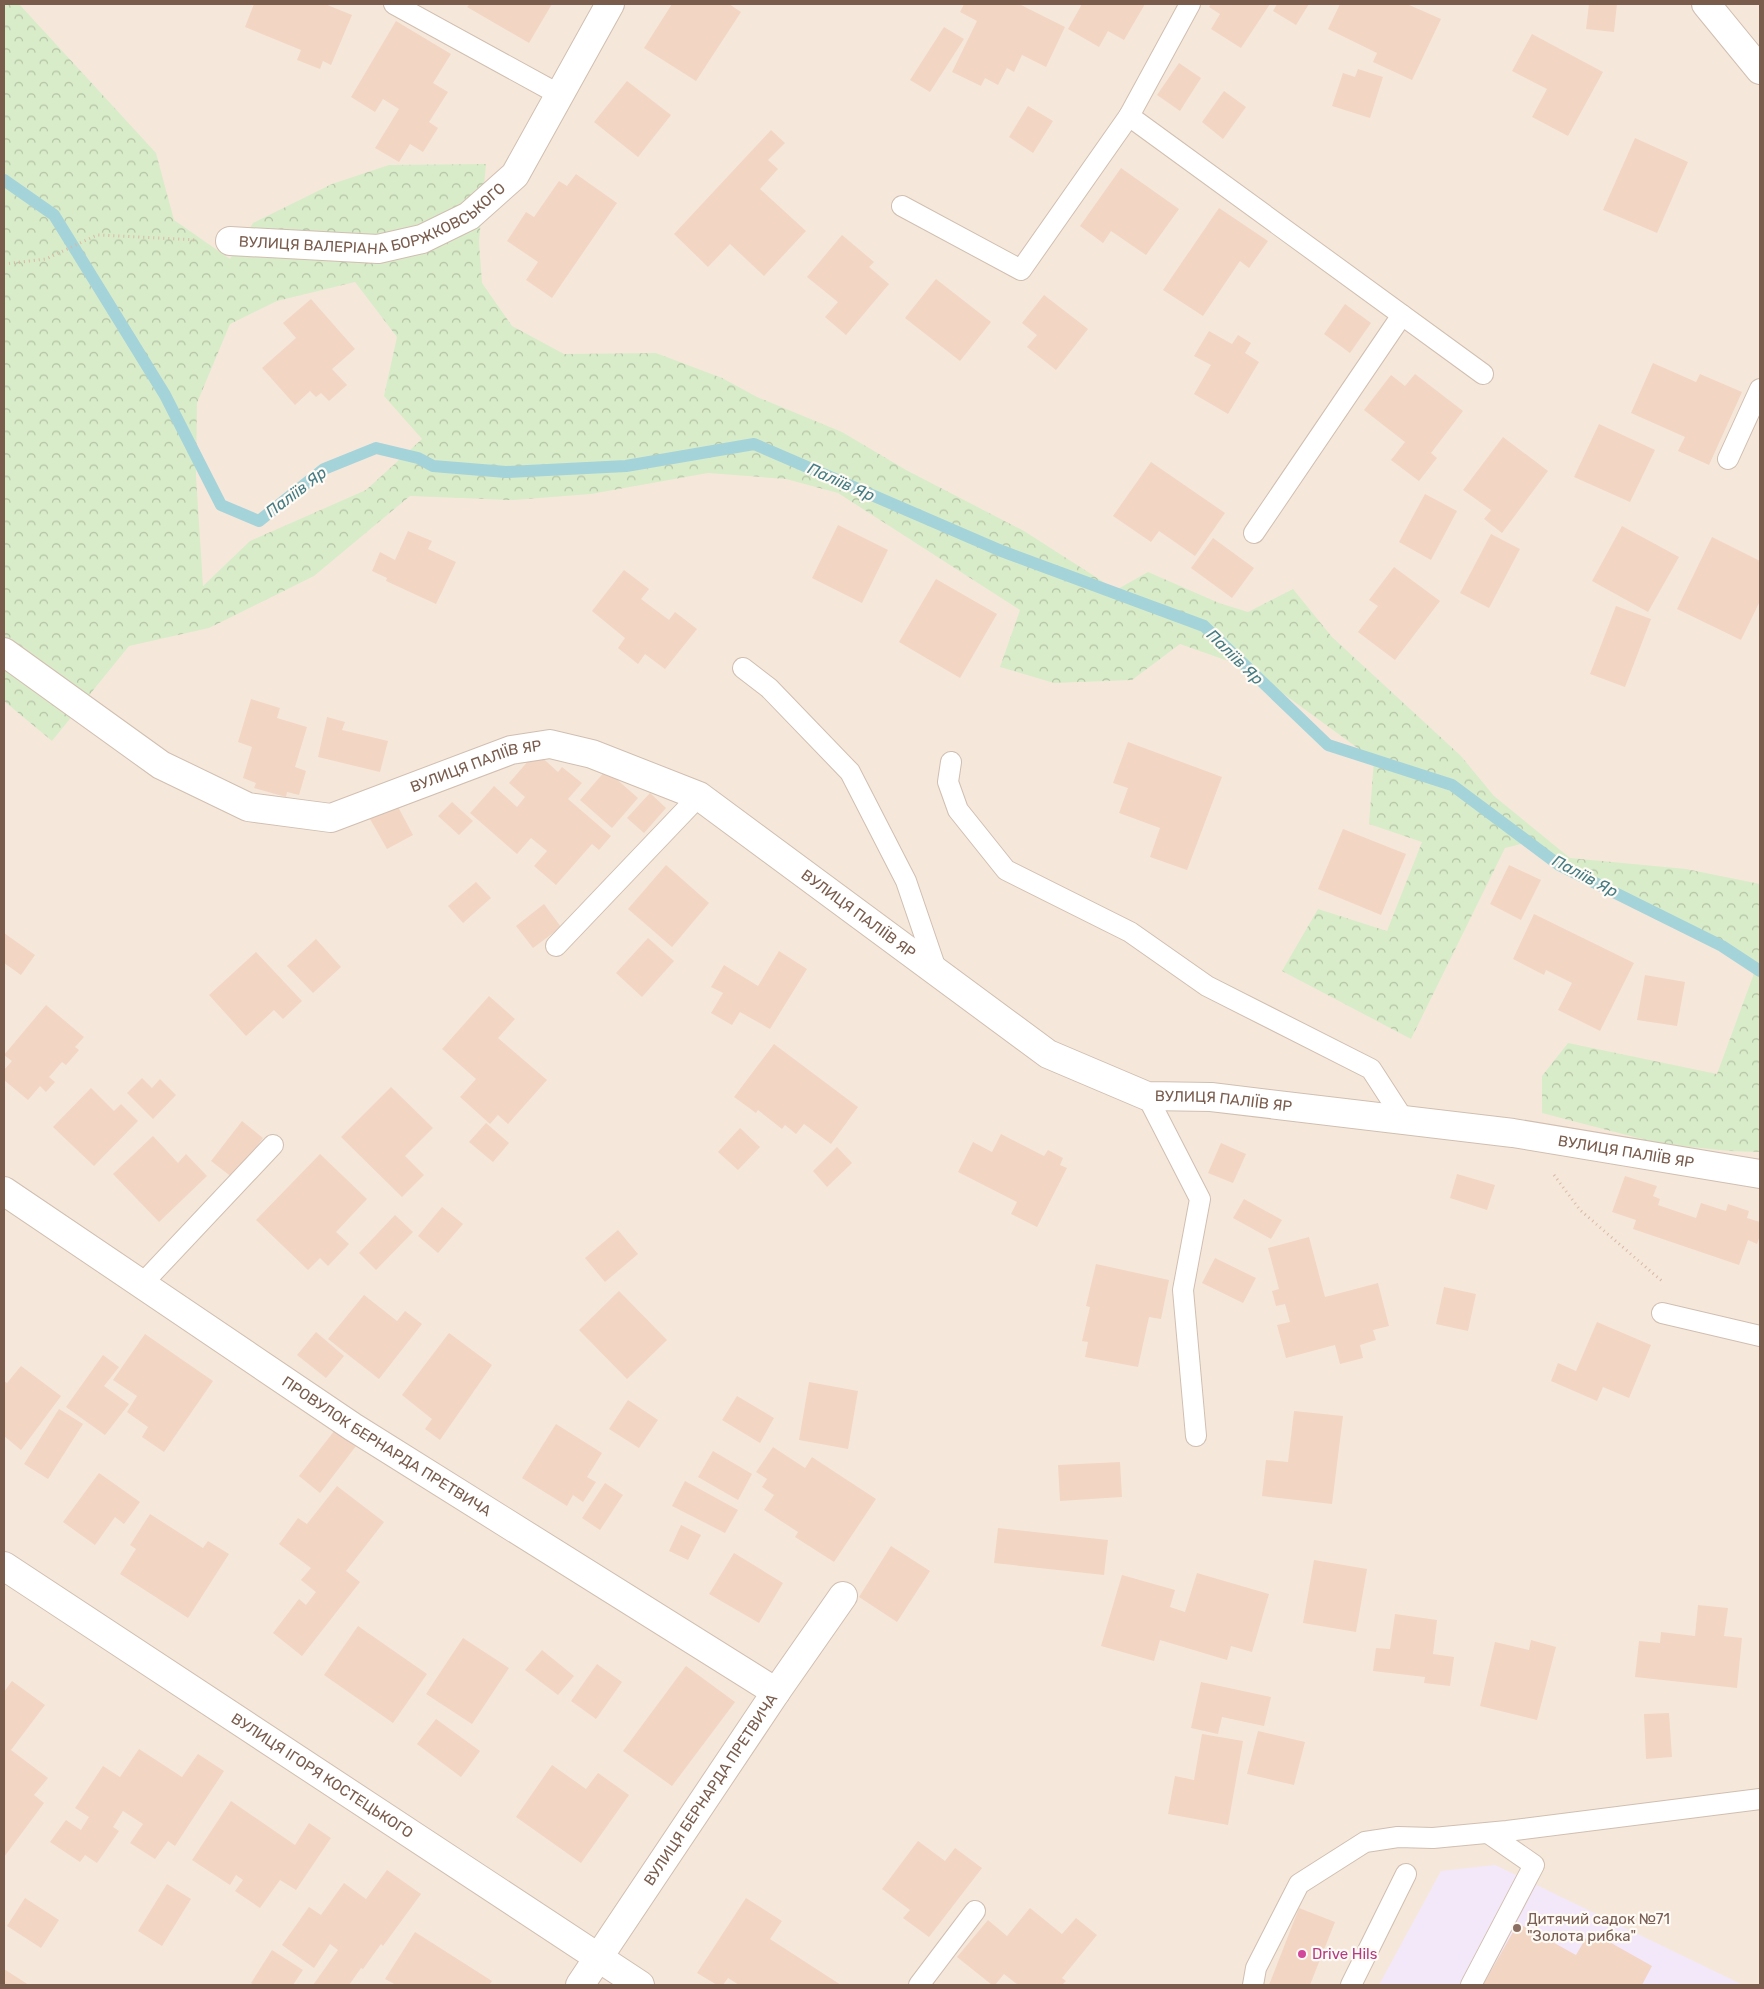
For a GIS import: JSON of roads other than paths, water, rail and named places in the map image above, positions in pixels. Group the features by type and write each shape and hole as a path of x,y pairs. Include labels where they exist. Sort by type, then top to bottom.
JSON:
{"street":[{"name":"ВУЛИЦЯ ВАЛЕРІАНА БОРЖКОВСЬКОГО","path":"230,241 378,249 422,239 469,216 515,175 610,4"},
{"path":"1706,4 1760,70"},
{"name":"ВУЛИЦЯ ПАЛІЇВ ЯР","path":"4,652 161,765 248,807 331,818 512,750 550,744 592,754 699,796 1048,1054 1147,1096 1211,1097 1404,1120 1536,1137 1760,1174"},
{"name":"ПРОВУЛОК БЕРНАРДА ПРЕТВИЧА","path":"4,1190 353,1427 776,1692"},
{"name":"ВУЛИЦЯ ІГОРЯ КОСТЕЦЬКОГО","path":"4,1566 640,1985"},
{"name":"ВУЛИЦЯ БЕРНАРДА ПРЕТВИЧА","path":"580,1985 776,1692 843,1596"}],"lane":[{"path":"394,4 560,94"},
{"path":"902,206 1021,270 1128,116 1190,4"},
{"path":"1128,116 1483,374"},
{"path":"1254,533 1402,315"},
{"path":"1728,458 1760,389"},
{"path":"743,668 769,688 850,772 906,881 937,972"},
{"path":"951,762 948,782 958,810 1006,870 1130,932 1207,986 1371,1069 1404,1120"},
{"path":"556,946 699,796"},
{"path":"1147,1096 1200,1199 1183,1290 1196,1436"},
{"path":"142,1284 273,1145"},
{"path":"1662,1313 1760,1336"},
{"path":"1253,1985 1256,1968 1300,1884 1365,1842 1398,1837 1433,1838 1488,1833 1760,1799"},
{"path":"1471,1985 1534,1865 1488,1833"},
{"path":"1351,1985 1406,1874"},
{"path":"919,1985 975,1911"}],"waterway":[{"name":"Паліїв Яр","path":"4,180 54,215 165,395 221,505 259,521 324,469 376,448 418,458 433,466 506,472 626,466 754,444 999,550 1204,626 1328,745 1452,785 1559,865 1722,946 1760,971"}],"place":[{"name":"Дитячий садок №71 \"Золота рибка\"","path":"1517,1928"},
{"name":"Drive Hils","path":"1302,1954"}]}
